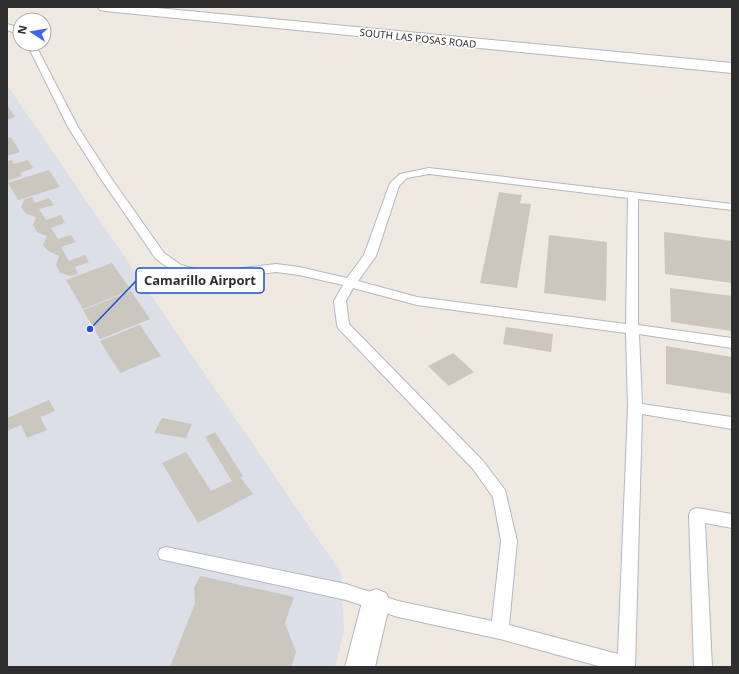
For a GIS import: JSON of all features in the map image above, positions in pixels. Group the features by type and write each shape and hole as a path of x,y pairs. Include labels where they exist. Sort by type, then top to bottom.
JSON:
{"main road":[{"name":"SOUTH LAS POSAS ROAD","path":"104,7 732,68"},
{"name":"SOUTH LAS POSAS ROAD","path":"193,7 732,60"},
{"path":"360,667 376,602"}],"lane":[{"path":"35,52 72,127 106,180 160,256 177,268 199,274 218,275 276,268 299,270 417,301 732,343"},
{"path":"500,631 509,541 500,495 478,465 343,325 340,301 350,283 370,256 394,185 404,176 429,171 633,194 732,207"},
{"path":"166,554 346,592 398,609 500,631 629,666 635,408 632,329 633,194"},
{"path":"635,408 732,423"},
{"path":"703,667 697,515 732,521"}],"shaded area":[{"path":"7,85 341,573 344,631 335,667 7,667"}],"building":[{"path":"7,105 15,117 7,120"},
{"path":"11,137 20,152 7,156 7,138"},
{"path":"12,160 14,164 28,160 33,168 20,173 22,176 7,181 7,161"},
{"path":"49,170 60,187 18,200 8,183"},
{"path":"499,192 522,195 520,203 531,204 517,288 480,283"},
{"path":"32,197 35,203 49,198 54,205 39,209 46,220 61,215 65,223 51,228 58,239 71,235 76,242 61,247 69,261 85,255 89,262 75,267 78,274 71,276 60,273 56,265 59,256 48,251 43,245 47,236 37,232 33,225 36,217 26,214 21,207 25,199"},
{"path":"664,232 732,241 732,283 665,274"},
{"path":"549,235 607,242 606,301 544,293"},
{"path":"112,263 131,290 83,309 66,280"},
{"path":"670,288 732,296 732,331 671,322"},
{"path":"131,291 150,319 100,339 83,310"},
{"path":"140,325 161,356 120,373 100,341"},
{"path":"506,327 553,334 551,352 503,344"},
{"path":"666,346 732,357 732,394 666,384"},
{"path":"453,353 474,372 449,386 428,366"},
{"path":"49,400 55,411 40,417 47,430 27,438 21,425 7,431 7,418"},
{"path":"162,418 192,424 186,438 154,433"},
{"path":"215,432 243,476 240,477 253,494 198,523 162,463 186,452 211,491 232,481 205,437"},
{"path":"200,576 294,597 285,623 296,652 291,667 170,667 195,603 194,588"}],"place":[{"name":"Camarillo Airport","path":"90,329"}]}
